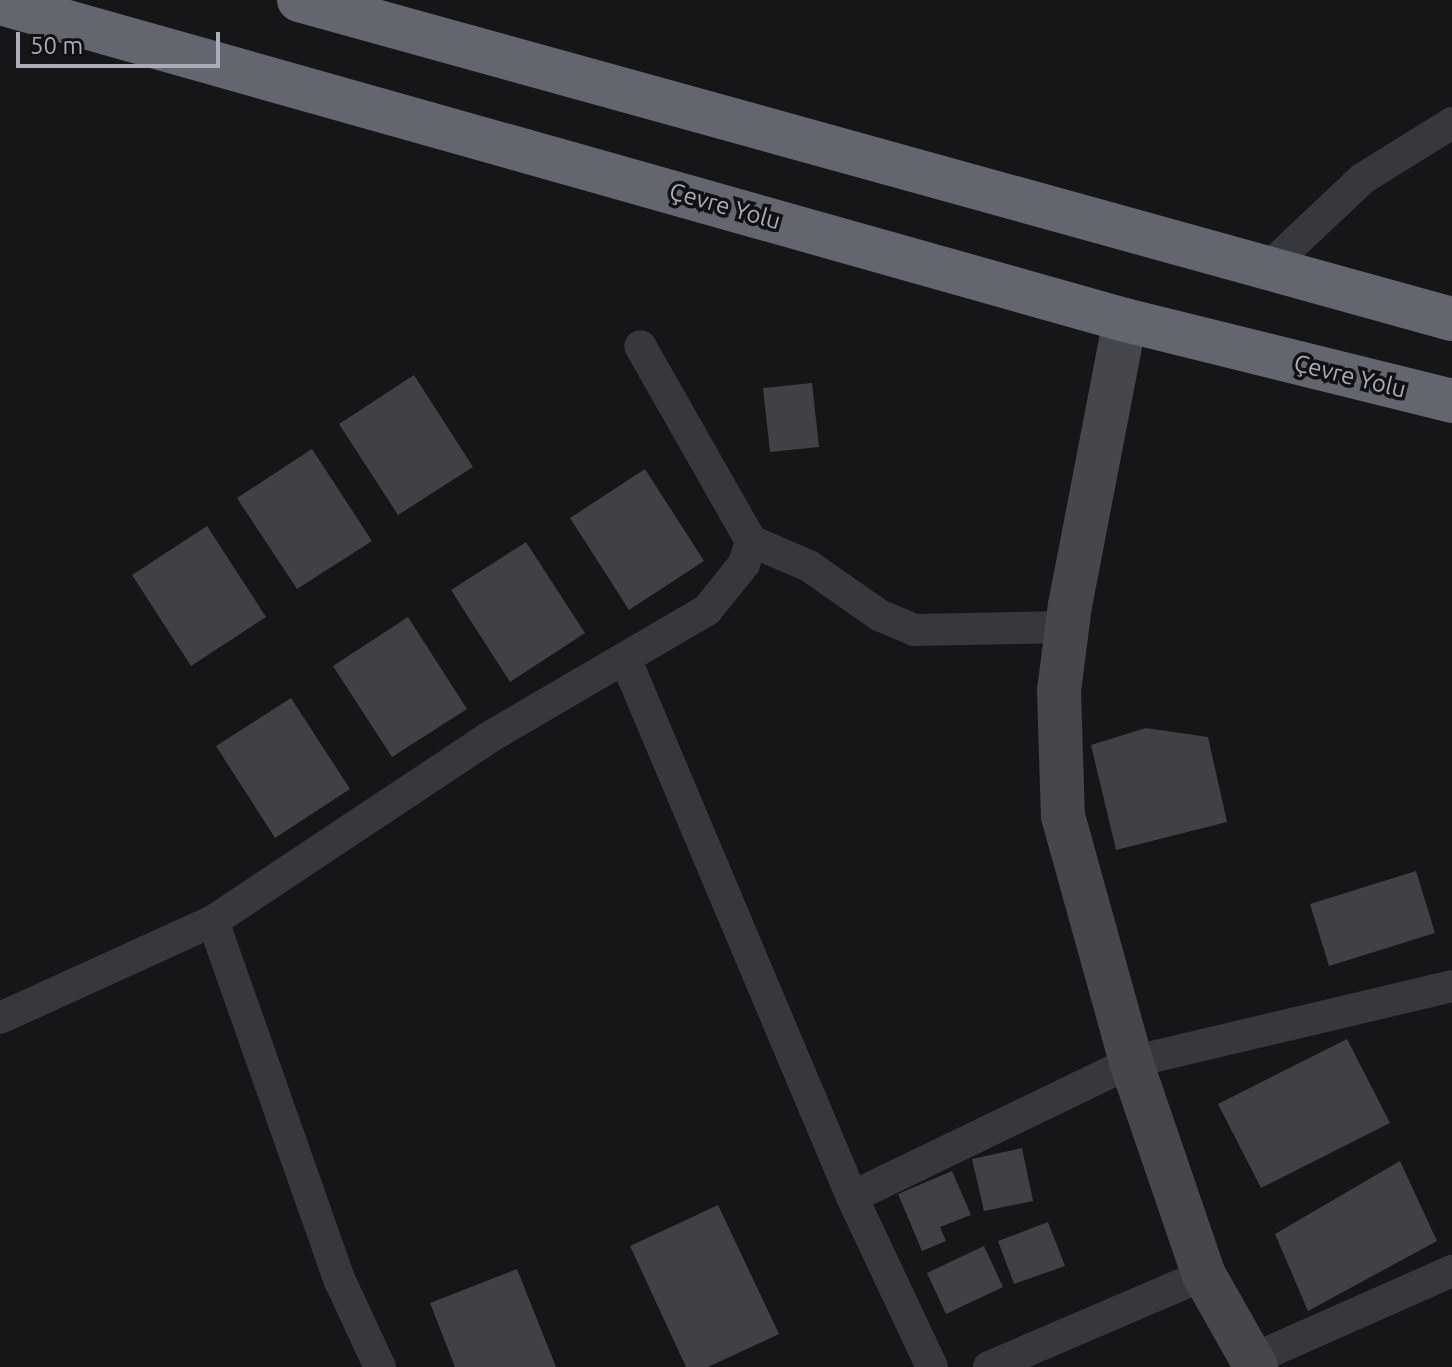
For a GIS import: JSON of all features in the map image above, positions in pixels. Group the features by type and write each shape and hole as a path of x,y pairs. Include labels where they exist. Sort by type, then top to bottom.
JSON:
{"highway":[{"path":"299,0 1452,319"},
{"name":"Çevre Yolu","path":"0,3 1125,320 1452,401"}],"street":[{"path":"1268,268 1362,179 1452,123"},
{"path":"1125,320 1059,691 1063,816 1131,1062 1204,1275 1253,1363 1452,1271"},
{"path":"640,346 751,541 809,566 879,615 914,630 1068,627"},
{"path":"0,1018 213,921 488,738 707,610 744,564 751,541"},
{"path":"625,658 852,1197 932,1367"},
{"path":"213,921 340,1281 380,1367"},
{"path":"852,1197 1131,1062 1452,986"},
{"path":"989,1367 1204,1275"}],"building":[{"path":"414,375 473,467 398,515 339,424"},
{"path":"812,383 819,447 770,452 763,388"},
{"path":"312,449 372,541 297,589 237,498"},
{"path":"645,469 704,561 629,610 570,518"},
{"path":"207,526 266,617 191,666 132,575"},
{"path":"526,542 585,633 510,682 451,590"},
{"path":"408,617 467,709 392,757 333,666"},
{"path":"291,698 350,789 275,838 216,746"},
{"path":"1146,728 1208,737 1227,822 1116,850 1091,745"},
{"path":"1416,871 1435,933 1329,966 1310,904"},
{"path":"1347,1039 1390,1123 1261,1188 1218,1104"},
{"path":"1022,1148 1033,1201 984,1211 972,1159"},
{"path":"1400,1161 1437,1241 1308,1311 1275,1234"},
{"path":"952,1171 971,1215 940,1227 946,1241 922,1251 898,1194"},
{"path":"718,1205 779,1334 708,1367 686,1367 630,1246"},
{"path":"1048,1222 1065,1266 1014,1284 998,1241"},
{"path":"984,1246 1003,1287 946,1314 927,1273"},
{"path":"517,1269 556,1367 455,1367 430,1303"}]}
